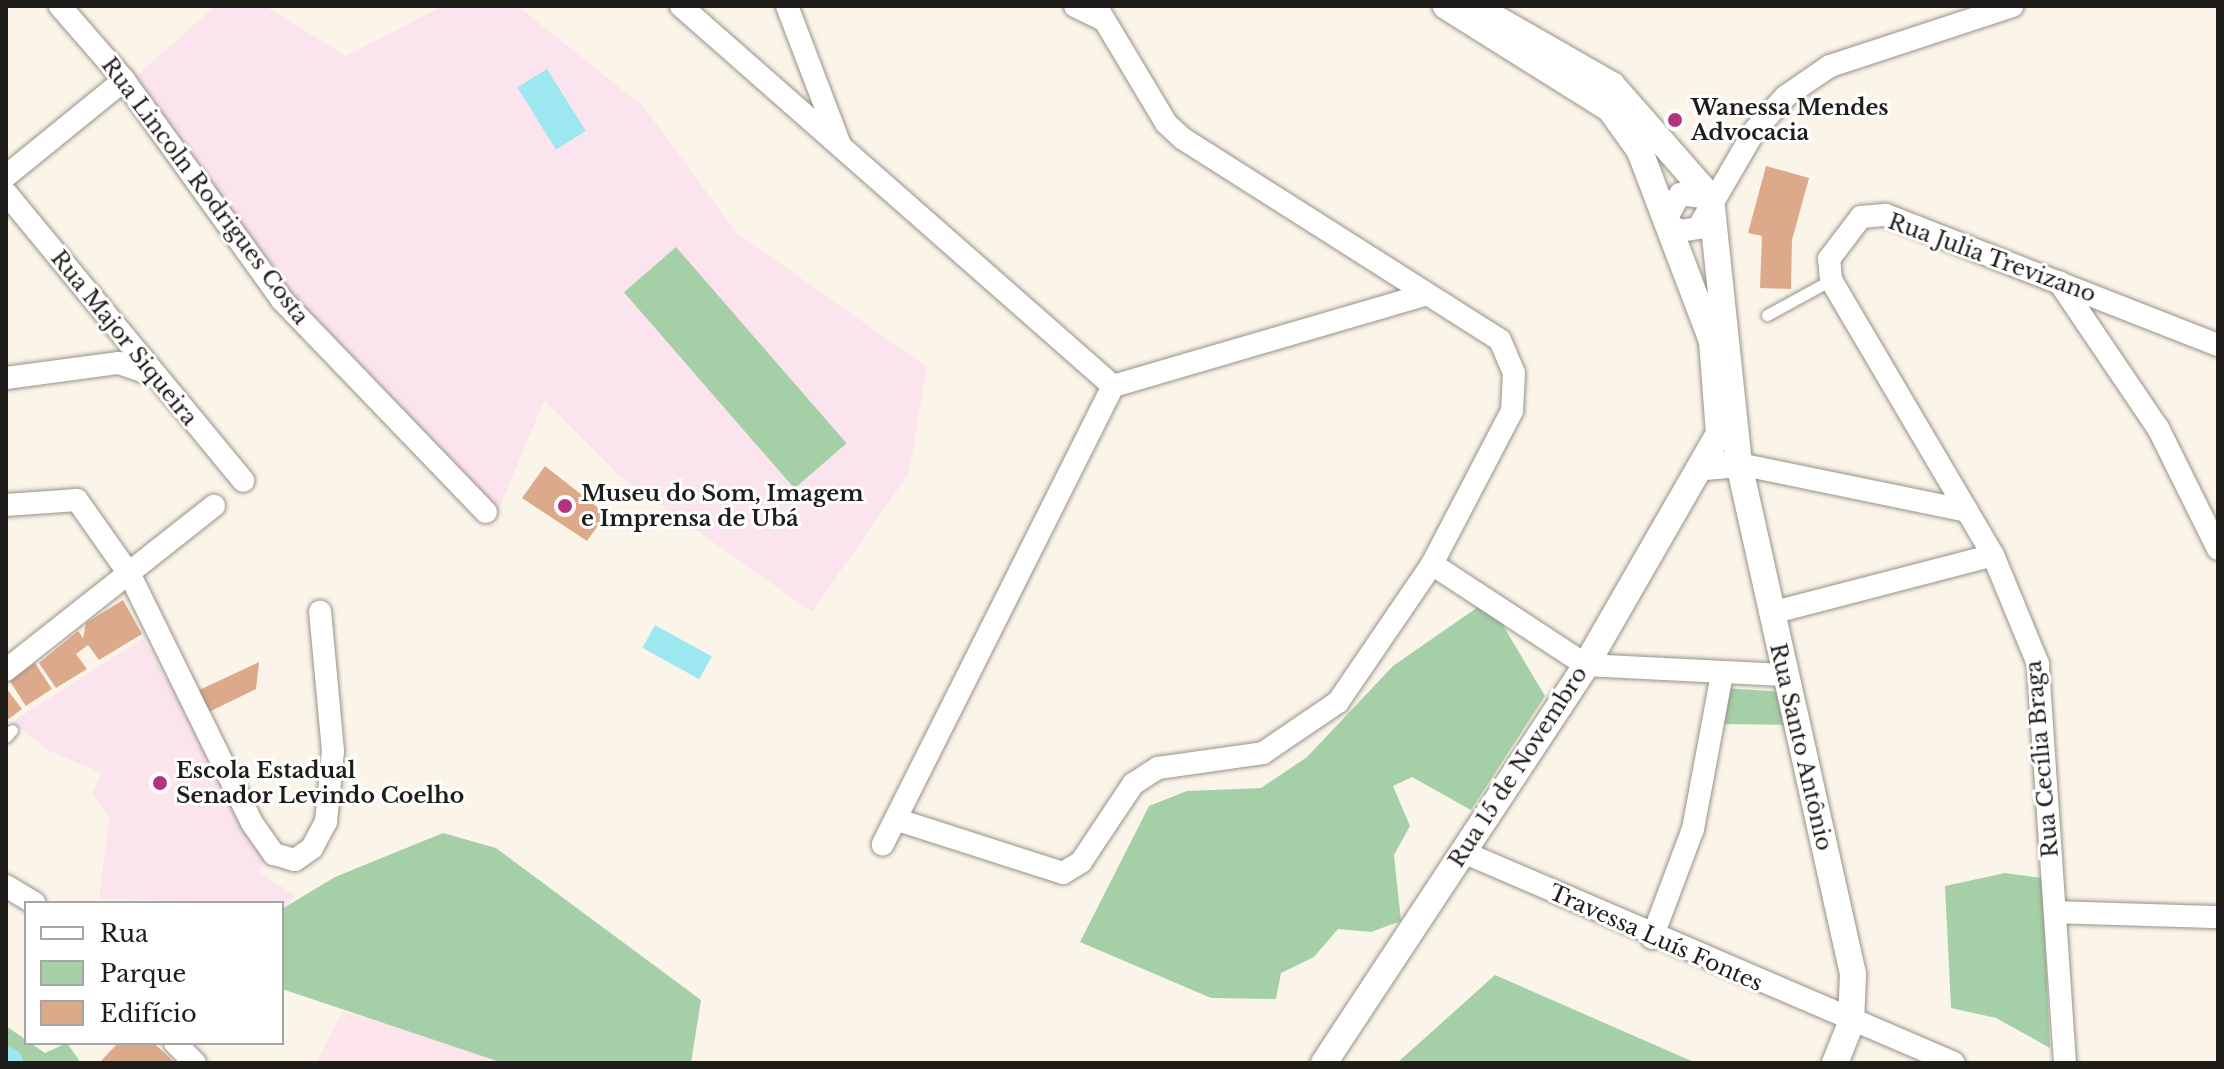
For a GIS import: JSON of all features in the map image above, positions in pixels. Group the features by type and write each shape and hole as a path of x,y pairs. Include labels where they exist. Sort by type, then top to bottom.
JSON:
{"street":[{"name":"Rua Lincoln Rodrigues Costa","path":"60,6 124,80 282,300 486,512"},
{"path":"681,6 1113,386"},
{"path":"787,6 842,150"},
{"path":"898,820 1063,873 1081,862 1133,784 1158,768 1263,753 1338,702 1432,564 1492,459 1512,411 1514,373 1500,340 1424,295 1183,139 1166,123 1100,13 1075,6"},
{"name":"Rua 15 de Novembro","path":"1324,1063 1586,665 1705,467 1719,434 1717,371 1640,151 1610,109 1446,6"},
{"path":"1474,6 1612,85 1711,198"},
{"path":"1711,198 1680,194 1665,221 1680,231 1698,228 1710,216 1711,198 1755,130 1786,96 1830,66 2012,6"},
{"path":"6,176 124,80"},
{"name":"Rua Major Siqueira","path":"6,193 149,373 243,481"},
{"name":"Rua Santo Antônio","path":"1711,198 1720,226 1739,464 1783,675 1853,974 1851,1023 1835,1063"},
{"name":"Rua Julia Trevizano","path":"1831,280 1829,259 1837,240 1861,217 1886,215 2218,345"},
{"path":"1831,280 1967,511"},
{"path":"2059,282 2158,428 2218,549"},
{"path":"883,844 898,820 1113,386 1424,295"},
{"path":"6,378 119,363 149,373"},
{"path":"1705,467 1739,464 1967,511"},
{"path":"6,505 77,500 130,575 252,823 274,854 295,860 312,848 326,822 333,751 320,612"},
{"path":"6,670 214,506"},
{"name":"Rua Cecília Braga","path":"1967,511 1993,555 2038,664 2065,1063"},
{"path":"1771,613 1993,555"},
{"path":"1432,564 1586,665 1783,675"},
{"path":"1652,938 1693,829 1722,674"},
{"name":"Travessa Luís Fontes","path":"1463,852 1652,938 1851,1023 1954,1063"},
{"path":"6,886 31,901"},
{"path":"2055,912 2218,917"},
{"path":"177,1045 195,1063"}],"lane":[{"path":"1767,315 1831,280"}],"shaded area":[{"path":"215,6 265,6 346,56 443,6 518,6 643,106 737,233 927,367 909,473 812,612 622,478 544,401 496,516 295,297 133,79"},
{"name":"Escola Estadual Senador Levindo Coelho","path":"143,638 266,857 259,872 295,895 284,912 284,901 99,899 109,817 92,793 102,773 49,751 12,722"},
{"path":"342,1012 479,1047 503,1063 316,1063"}],"green space":[{"path":"676,247 847,443 795,488 624,292"},
{"path":"1488,600 1545,696 1471,810 1412,777 1393,786 1410,826 1394,855 1401,921 1371,932 1338,929 1314,957 1281,973 1276,999 1211,998 1080,942 1149,806 1187,791 1261,788 1307,757 1393,666"},
{"path":"1724,688 1784,692 1789,725 1720,724"},
{"path":"443,833 496,848 701,1000 691,1063 503,1063 284,990 284,908 335,877"},
{"path":"2005,873 2042,878 2050,1048 1996,1018 1951,1008 1945,886"},
{"path":"1495,975 1696,1063 1397,1063"},
{"path":"6,1026 24,1038 24,1045 33,1045 45,1053 68,1045 81,1063 6,1063"}],"water":[{"path":"547,69 586,131 556,149 517,88"},
{"path":"655,625 712,657 699,679 642,648"}],"building":[{"path":"1766,166 1809,178 1792,240 1791,289 1760,288 1762,236 1748,233"},
{"name":"Museu do Som, Imagem e Imprensa de Ubá","path":"545,466 606,514 587,541 522,498"},
{"path":"123,600 142,634 99,660 88,645 76,654 87,669 56,688 39,663 78,631 83,638 86,623"},
{"path":"259,662 256,689 209,712 195,692"},
{"path":"35,663 52,689 26,706 9,680"},
{"path":"6,688 22,709 6,721"},
{"path":"116,1045 156,1045 175,1063 99,1063"}],"place":[{"name":"Wanessa Mendes Advocacia","path":"1675,120"},
{"name":"Museu do Som, Imagem e Imprensa de Ubá","path":"565,506"},
{"name":"Escola Estadual Senador Levindo Coelho","path":"160,783"}]}
